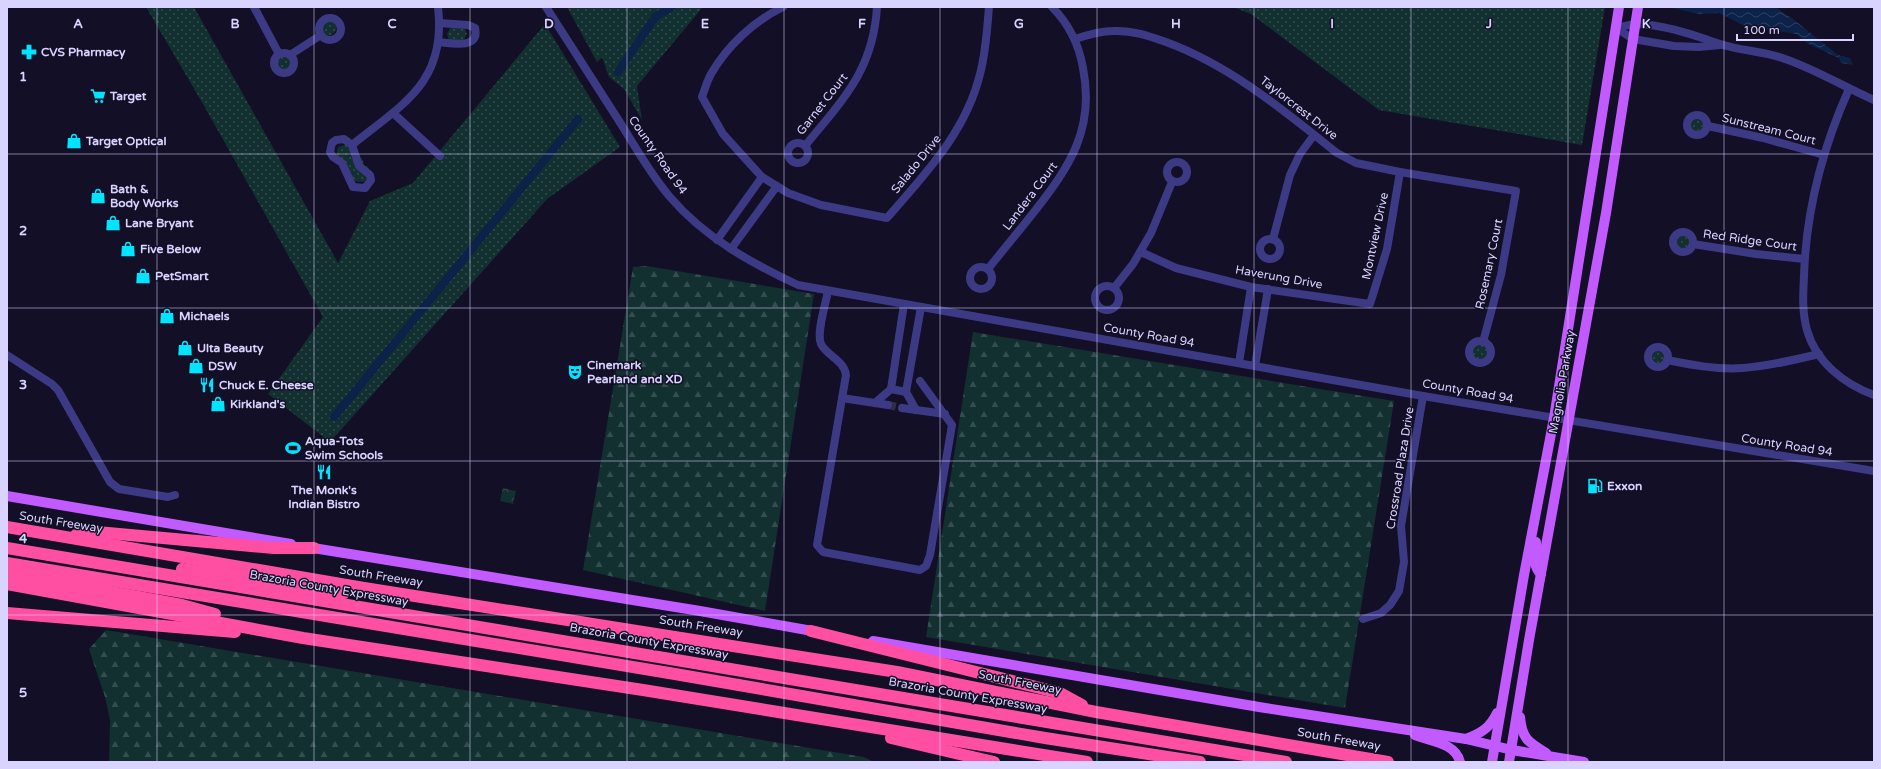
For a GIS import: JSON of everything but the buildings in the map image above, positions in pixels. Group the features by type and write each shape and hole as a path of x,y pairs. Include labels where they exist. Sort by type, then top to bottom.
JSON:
{"highway":[{"name":"South Freeway","path":"7,527 412,596 890,671 1096,712 1388,762"},
{"path":"64,536 97,532 274,548 314,548"},
{"name":"Brazoria County Expressway","path":"7,548 1286,762"},
{"path":"36,553 64,551 391,600 412,596"},
{"path":"7,564 675,674 764,691 1044,738 1200,762"},
{"path":"7,573 182,605 304,638"},
{"path":"7,584 304,638 761,709 1087,762"},
{"path":"7,613 304,638"},
{"path":"811,631 1060,693 1096,712"},
{"path":"761,709 994,762"}],"main road":[{"name":"Magnolia Parkway","path":"1492,762 1554,418 1620,7"},
{"name":"Magnolia Parkway","path":"1510,762 1541,574 1603,228 1638,7"},
{"path":"1585,226 1603,228"},
{"path":"7,496 700,611 1259,708 1466,739 1512,750 1584,762"},
{"path":"1535,520 1536,547 1534,563 1536,569 1541,574"},
{"path":"1466,739 1482,733 1492,723 1503,700"},
{"path":"1519,702 1521,726 1525,738 1530,744 1551,756"},
{"path":"1400,728 1427,740 1444,744 1454,750 1460,762"}],"street":[{"path":"254,7 279,54"},
{"path":"352,145 393,113 415,93 424,80 431,67 438,42 438,7"},
{"name":"County Road 94","path":"546,7 640,154 670,197 717,240 731,250 758,266 798,285 1423,396 1874,471"},
{"path":"731,250 777,186 762,177 723,134 702,96 711,74 732,46 760,20 782,7"},
{"name":"Garnet Court","path":"805,146 846,96 856,81 870,49 876,26 877,7"},
{"name":"Salado Drive","path":"777,186 788,193 821,205 887,218 934,165 946,148 965,115 980,76 990,7"},
{"name":"Landera Court","path":"988,269 1059,179 1076,149 1081,132 1086,97 1082,62 1075,39 1066,24 1052,7"},
{"path":"438,42 467,44 473,41 476,34 475,28 468,25 439,23"},
{"path":"1616,28 1635,24 1687,33 1721,44 1784,58 1827,76 1849,89 1874,100"},
{"path":"1616,28 1633,39 1674,46 1699,47 1721,44"},
{"name":"Taylorcrest Drive","path":"1075,39 1094,33 1113,31 1150,36 1199,55 1244,81 1348,160 1400,172 1516,191"},
{"path":"290,55 321,35"},
{"path":"283,53 290,55 294,61 292,69 285,73 278,71 274,64 274,60 279,54 283,53"},
{"path":"1849,89 1839,110 1824,155 1815,191 1804,259 1803,308 1807,331 1819,354 1846,382 1874,395"},
{"path":"393,113 440,156"},
{"name":"Sunstream Court","path":"1708,126 1762,138 1824,155"},
{"path":"1273,239 1290,175 1300,154 1314,135"},
{"path":"344,139 352,145 359,166 370,175 371,180 369,185 363,188 353,187 350,184 342,164 333,157 330,152 332,143 336,140 344,139"},
{"name":"Montview Drive","path":"1370,304 1387,249 1400,172"},
{"path":"717,240 762,177"},
{"path":"1114,288 1141,252 1161,212 1172,182"},
{"name":"Rosemary Court","path":"1483,342 1501,275 1516,191"},
{"name":"Red Ridge Court","path":"1693,244 1749,253 1804,259"},
{"name":"Haverung Drive","path":"1141,252 1176,268 1251,287 1370,304"},
{"path":"1239,363 1251,287"},
{"path":"1255,366 1268,289"},
{"path":"828,290 819,337 822,345 845,367 846,375 817,545 823,552 920,570 926,566 930,555 952,425 920,380"},
{"path":"875,403 891,389 904,304"},
{"path":"916,410 906,392 921,307"},
{"path":"1667,360 1702,367 1743,368 1764,366 1819,354"},
{"path":"7,355 52,384 58,390 110,482 114,486 119,489 168,496 175,495"},
{"path":"891,389 906,392"},
{"name":"Crossroad Plaza Drive","path":"1363,619 1381,613 1390,605 1399,591 1404,562 1401,526 1423,396"},
{"path":"842,398 888,405"},
{"path":"902,408 945,414"}],"green space":[{"path":"146,7 194,7 338,263 370,201 413,183 545,24 620,147 547,199 330,442 268,394 323,317 203,104"},
{"path":"567,7 703,7 637,86 642,120 624,89 609,77 602,57 597,62"},
{"path":"1233,7 1605,7 1582,145 1379,110 1251,14"},
{"path":"327,16 334,19 337,26 334,33 327,36 320,33 317,26 320,19"},
{"path":"464,27 467,33 463,42 449,40 447,34 450,28"},
{"path":"284,52 291,55 294,62 291,69 284,72 277,69 274,62 277,55"},
{"path":"1695,119 1699,119 1703,125 1699,131 1695,131 1691,127 1691,123"},
{"path":"347,144 352,154 347,157 351,155 360,156 364,164 364,168 367,166 369,169 368,178 363,182 354,181 351,174 354,174 349,172 336,156 338,147"},
{"path":"1681,236 1685,236 1689,242 1685,248 1681,248 1677,244 1677,240"},
{"path":"647,266 814,294 765,611 583,570 633,267"},
{"path":"973,332 1394,401 1345,708 926,637"},
{"path":"1479,343 1486,346 1489,353 1486,360 1479,363 1472,360 1469,353 1472,346"},
{"path":"1656,351 1660,351 1664,357 1660,363 1656,363 1652,359 1652,355"},
{"path":"503,488 516,491 513,504 500,501"},
{"path":"106,630 864,757 874,762 109,762 110,720 105,697 89,649"}],"water":[{"path":"1668,7 1775,7 1793,19 1838,55 1850,58 1853,65 1841,63 1839,58 1810,45 1796,34 1745,26 1719,13 1699,14"}],"waterway":[{"path":"618,72 655,17 672,7"},
{"path":"334,417 578,119"}],"tunnel":[{"path":"888,405 902,408"}],"place":[{"name":"CVS Pharmacy","path":"29,52"},
{"name":"Target","path":"98,96"},
{"name":"Target Optical","path":"74,141"},
{"name":"Bath & Body Works","path":"98,196"},
{"name":"Lane Bryant","path":"113,223"},
{"name":"Five Below","path":"128,249"},
{"name":"PetSmart","path":"143,276"},
{"name":"Michaels","path":"167,316"},
{"name":"Ulta Beauty","path":"185,348"},
{"name":"DSW","path":"196,366"},
{"name":"Cinemark Pearland and XD","path":"575,372"},
{"name":"Chuck E. Cheese","path":"207,385"},
{"name":"Kirkland's","path":"218,404"},
{"name":"Aqua-Tots Swim Schools","path":"293,448"},
{"name":"The Monk's Indian Bistro","path":"324,472"},
{"name":"Exxon","path":"1595,486"}]}
